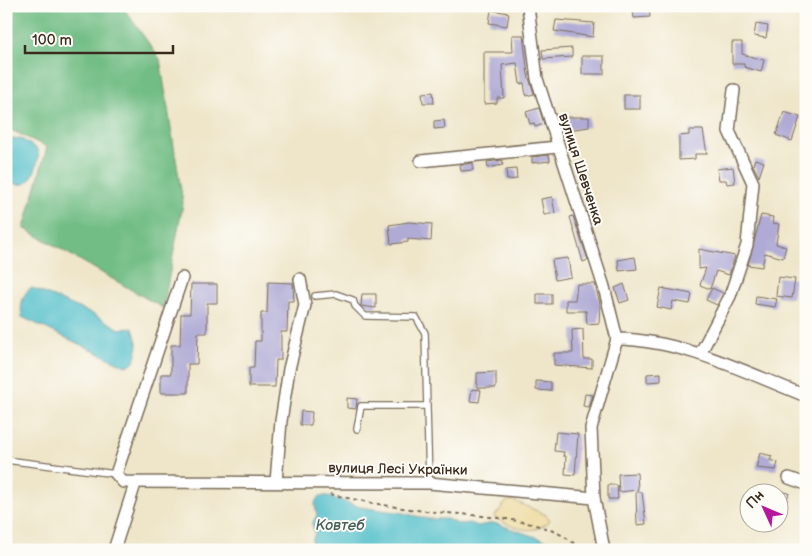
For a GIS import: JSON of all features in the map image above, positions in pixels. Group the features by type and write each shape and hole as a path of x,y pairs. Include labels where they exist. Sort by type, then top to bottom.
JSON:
{"street":[{"name":"вулиця Шевченка","path":"528,6 537,79 604,286 617,339"},
{"path":"700,354 730,296 747,245 753,183 729,131 734,90"},
{"path":"421,160 558,147"},
{"path":"114,550 135,484 123,482 116,474 182,278"},
{"path":"276,482 281,421 290,369 305,305 300,279"},
{"path":"604,550 594,498 591,428 617,339 644,339 700,354 806,396"},
{"path":"789,478 806,484"},
{"name":"вулиця Лесі Українки","path":"135,484 429,482 594,498"}],"lane":[{"path":"315,296 344,295 353,300 355,306 365,316 416,317 425,333 429,482"},
{"path":"357,429 361,406 426,406"},
{"path":"6,460 116,474"}],"path":[{"path":"326,492 354,500 417,510 504,519 551,529 580,550"}],"green space":[{"path":"6,6 122,6 160,59 183,203 163,308 24,228 47,147 11,130 6,136"}],"sand":[{"path":"512,500 546,515 550,520 537,529 530,530 515,527 494,517 507,501"}],"water":[{"path":"20,138 38,150 36,167 26,183 6,182 6,147 13,139"},
{"path":"32,288 93,314 120,329 133,328 138,346 134,362 126,366 22,317 22,300"},
{"name":"Ковтеб","path":"320,496 328,496 360,507 403,513 428,519 447,519 458,524 469,523 478,526 494,523 548,541 564,550 312,550 312,539 315,535 312,524 317,515 315,503"}],"building":[{"path":"649,8 650,17 634,18 633,9"},
{"path":"491,10 509,13 507,26 489,23"},
{"path":"556,20 594,23 593,37 554,31"},
{"path":"756,24 768,26 766,38 754,36"},
{"path":"512,35 523,35 528,75 534,94 526,96 524,83 520,84 517,63 502,65 504,98 497,98 497,103 484,104 484,52 513,52"},
{"path":"732,42 742,42 742,54 764,60 761,72 744,67 744,64 732,64"},
{"path":"572,48 572,57 543,59 542,50"},
{"path":"582,56 604,56 604,74 582,74"},
{"path":"433,92 434,103 423,103 422,93"},
{"path":"624,95 640,95 640,109 624,109"},
{"path":"539,108 544,124 535,127 534,123 530,124 526,112"},
{"path":"784,112 800,117 792,141 776,135"},
{"path":"567,117 589,117 589,127 568,130"},
{"path":"444,120 445,128 434,129 434,121"},
{"path":"689,130 703,130 707,154 695,154 695,159 679,160 679,136 689,135"},
{"path":"549,155 550,161 532,163 532,157"},
{"path":"755,159 764,162 759,177 753,165"},
{"path":"502,160 503,165 488,168 487,162"},
{"path":"473,163 473,170 461,171 460,165"},
{"path":"733,167 735,183 727,184 726,180 719,180 717,169"},
{"path":"516,169 517,179 507,180 506,170"},
{"path":"552,197 555,213 544,215 541,199"},
{"path":"761,215 773,217 772,223 779,224 776,244 786,247 783,258 765,253 762,267 748,265"},
{"path":"573,216 588,260 583,262 570,217"},
{"path":"409,222 432,224 431,241 408,239 408,242 391,244 389,225"},
{"path":"699,249 735,256 729,275 716,271 710,289 700,285 706,268 699,269"},
{"path":"635,257 637,269 619,271 618,260"},
{"path":"568,258 571,277 555,280 552,260"},
{"path":"778,277 795,279 792,298 776,296"},
{"path":"268,282 293,283 294,301 288,301 287,332 281,332 281,360 276,360 275,387 249,387 249,368 254,368 255,341 261,341 261,313 267,313"},
{"path":"191,284 217,284 217,303 207,303 207,333 198,333 197,364 188,364 188,393 161,393 161,374 171,374 171,345 180,345 181,314 190,314"},
{"path":"577,284 595,284 600,304 599,323 587,324 586,311 566,311 566,300 575,300"},
{"path":"624,284 629,300 620,303 615,288"},
{"path":"661,288 692,294 690,304 673,301 671,310 657,307"},
{"path":"712,288 723,293 717,305 706,300"},
{"path":"362,294 376,294 376,308 361,306"},
{"path":"537,294 552,294 552,304 537,304"},
{"path":"756,296 777,299 775,307 755,304"},
{"path":"583,329 584,359 592,359 592,368 554,365 554,353 573,353 572,330"},
{"path":"496,372 496,388 477,388 477,373"},
{"path":"661,373 661,381 647,382 647,374"},
{"path":"536,381 551,382 551,391 536,390"},
{"path":"472,389 481,390 479,402 470,401"},
{"path":"585,394 593,395 589,407 583,406"},
{"path":"347,398 357,399 356,409 347,408"},
{"path":"301,411 312,412 311,425 300,425"},
{"path":"556,432 578,434 575,475 565,474 566,456 563,456 564,452 554,451"},
{"path":"760,453 772,456 770,460 778,462 776,470 756,468"},
{"path":"637,473 638,490 619,492 618,474"},
{"path":"608,485 617,485 618,499 608,499"},
{"path":"636,492 642,492 646,524 637,525"}]}
